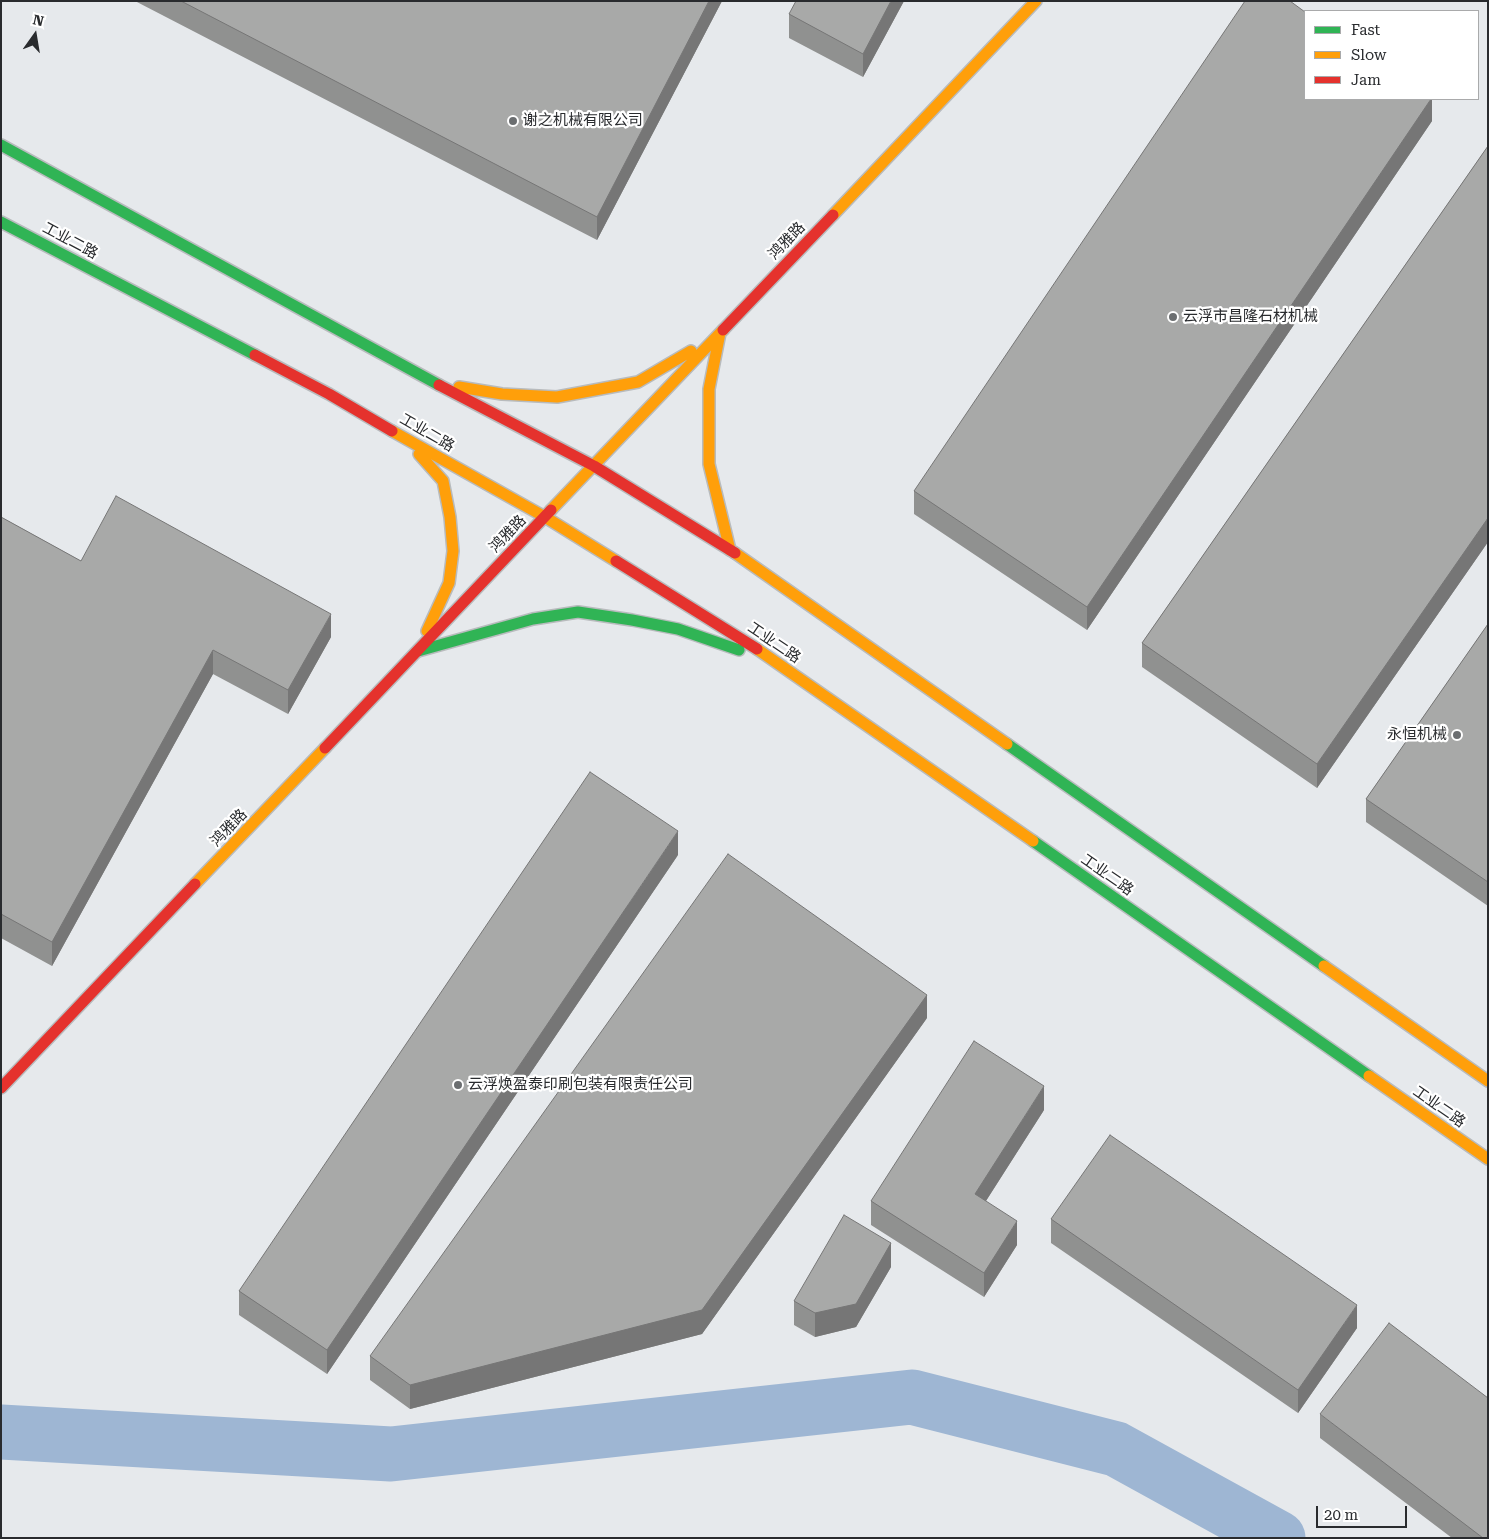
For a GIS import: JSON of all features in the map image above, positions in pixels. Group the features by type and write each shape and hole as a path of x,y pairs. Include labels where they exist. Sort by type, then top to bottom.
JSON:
{"street":[{"name":"鸿雅路","path":"1,1088 1036,1"},
{"path":"1,145 435,383 594,466 730,550 1488,1081"},
{"name":"工业二路","path":"1,222 329,394 545,517 776,662 1488,1159"},
{"path":"435,383 502,394 557,397 638,382 720,333"},
{"path":"720,333 709,389 709,464 730,550"},
{"path":"406,439 443,481 450,516 453,551 449,583 418,651"},
{"path":"418,651 533,619 578,612 678,629 776,662"}],"building":[{"name":"谢之机械有限公司","path":"181,1 709,1 597,217"},
{"path":"796,1 891,1 863,54 789,14"},
{"name":"云浮市昌隆石材机械","path":"1245,1 1290,1 1304,11 1304,100 1430,100 1087,607 914,491"},
{"path":"1488,146 1488,518 1317,764 1142,643"},
{"path":"116,496 331,614 288,690 213,650 52,942 1,914 1,517 81,561"},
{"name":"永恒机械","path":"1488,624 1488,882 1366,799"},
{"name":"云浮焕盈泰印刷包装有限责任公司","path":"590,772 678,831 327,1350 239,1291"},
{"path":"728,854 927,995 702,1310 410,1385 370,1356"},
{"path":"974,1041 1044,1086 975,1194 1017,1221 984,1273 871,1201"},
{"path":"1110,1135 1357,1305 1298,1390 1051,1219"},
{"path":"844,1215 891,1243 856,1304 815,1313 794,1301"},
{"path":"1389,1323 1488,1398 1488,1538 1483,1538 1320,1414"}],"waterway":[{"path":"1,1432 391,1454 912,1397 1116,1449 1278,1538"}],"traffic: fast":[{"path":"1,145 439,385"},
{"path":"1,222 255,355"},
{"path":"418,651 533,619 578,612 678,629 739,650"},
{"path":"1007,744 1324,966"},
{"path":"1033,841 1369,1076"}],"traffic: slow":[{"path":"833,215 1036,1"},
{"path":"551,510 723,330"},
{"path":"720,333 709,389 709,464 730,550"},
{"path":"459,387 502,394 557,397 638,382 691,351"},
{"path":"392,431 545,517 616,561"},
{"path":"419,454 443,481 450,517 453,551 449,583 427,631"},
{"path":"735,553 1007,744"},
{"path":"757,649 1033,841"},
{"path":"195,884 325,748"},
{"path":"1324,966 1488,1081"},
{"path":"1369,1076 1488,1159"}],"traffic: jam":[{"path":"723,330 833,215"},
{"path":"255,355 329,394 392,431"},
{"path":"439,385 594,466 735,553"},
{"path":"325,748 551,510"},
{"path":"616,561 757,649"},
{"path":"1,1088 195,884"}],"place":[{"name":"谢之机械有限公司","path":"513,121"},
{"name":"云浮市昌隆石材机械","path":"1173,317"},
{"name":"永恒机械","path":"1457,735"},
{"name":"云浮焕盈泰印刷包装有限责任公司","path":"458,1085"}]}
